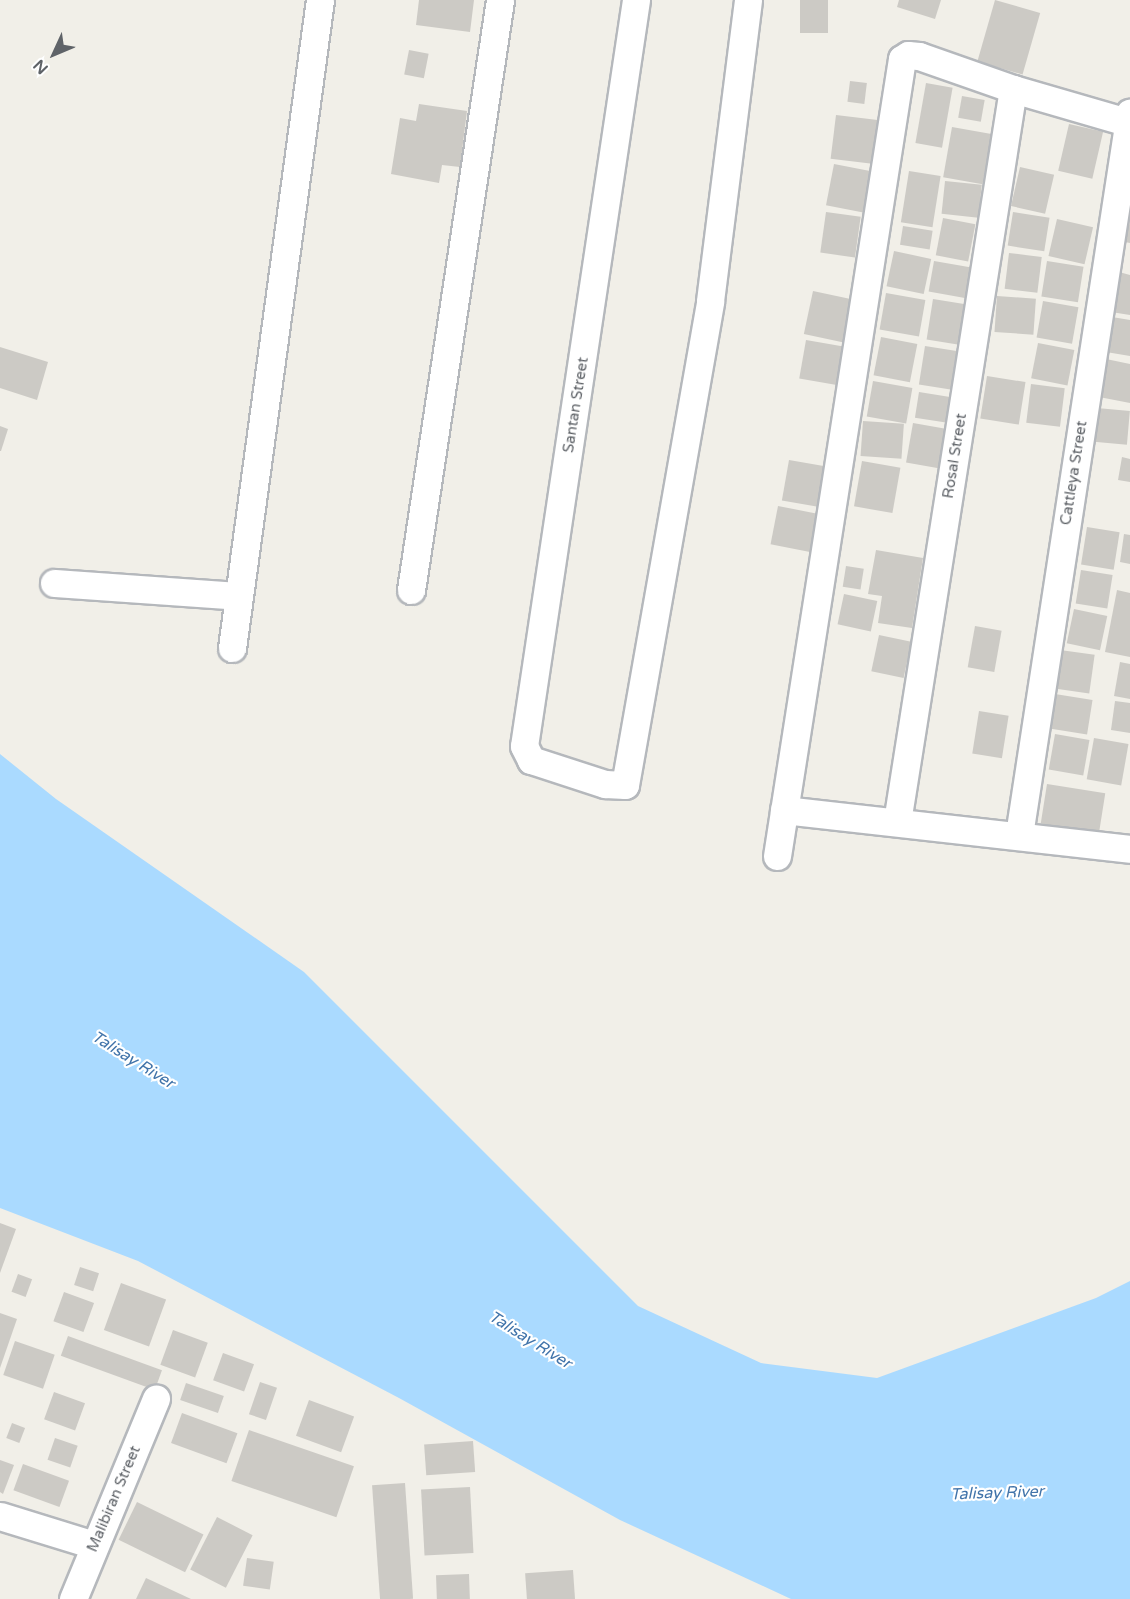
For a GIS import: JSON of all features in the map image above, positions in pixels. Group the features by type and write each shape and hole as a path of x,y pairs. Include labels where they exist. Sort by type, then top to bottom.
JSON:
{"street":[{"path":"232,648 320,0"},
{"path":"411,590 500,0"},
{"name":"Santan Street","path":"636,0 524,746 531,760 604,784 626,784 630,775 710,301 748,0"},
{"path":"777,856 902,59 908,55 919,56 1013,89 1129,119"},
{"name":"Rosal Street","path":"897,822 1013,89"},
{"name":"Cattleya Street","path":"1019,836 1129,119"},
{"path":"54,583 239,596"},
{"path":"784,810 1130,847"},
{"name":"Malibiran Street","path":"73,1599 156,1399"},
{"path":"0,1516 94,1545"}],"water":[{"name":"Talisay River","path":"0,754 56,799 304,972 638,1306 761,1363 877,1378 1096,1298 1130,1281 1130,1599 791,1599 620,1520 399,1398 138,1261 0,1208"}],"building":[{"path":"419,0 474,0 470,32 416,25"},
{"path":"800,0 828,0 828,33 800,33"},
{"path":"899,0 941,0 935,19 897,7"},
{"path":"995,0 1040,13 1023,74 977,62"},
{"path":"409,50 429,54 424,78 404,75"},
{"path":"850,81 867,83 864,104 847,102"},
{"path":"926,83 953,88 942,148 915,143"},
{"path":"962,96 985,100 981,122 958,118"},
{"path":"419,104 467,111 460,167 442,165 439,183 391,174 400,118 416,121"},
{"path":"836,115 878,120 872,164 831,159"},
{"path":"1069,124 1103,132 1092,179 1058,171"},
{"path":"952,127 991,134 983,184 943,177"},
{"path":"834,164 871,171 863,212 826,205"},
{"path":"1020,167 1054,175 1045,214 1011,206"},
{"path":"909,171 941,176 932,227 901,222"},
{"path":"945,181 982,185 978,218 942,214"},
{"path":"826,212 861,217 855,257 820,253"},
{"path":"1013,212 1050,218 1044,251 1008,246"},
{"path":"943,218 975,224 968,262 936,255"},
{"path":"1057,219 1093,227 1085,264 1048,256"},
{"path":"1130,221 1130,243 1125,242"},
{"path":"903,226 933,231 930,249 900,245"},
{"path":"894,251 931,259 924,294 887,286"},
{"path":"1009,253 1042,257 1037,293 1005,289"},
{"path":"934,261 974,268 969,299 929,292"},
{"path":"1047,261 1084,267 1078,302 1041,297"},
{"path":"1119,272 1130,275 1130,315 1111,312"},
{"path":"813,291 854,300 845,343 804,334"},
{"path":"886,293 925,300 919,336 880,329"},
{"path":"997,296 1036,299 1033,335 994,332"},
{"path":"933,299 966,304 959,345 927,339"},
{"path":"1043,301 1078,307 1072,344 1037,337"},
{"path":"1112,317 1130,320 1130,356 1106,352"},
{"path":"881,337 917,344 910,382 874,375"},
{"path":"806,340 846,347 840,386 799,378"},
{"path":"1038,343 1074,350 1067,385 1031,378"},
{"path":"925,346 957,351 951,390 919,385"},
{"path":"0,347 48,362 37,400 0,388"},
{"path":"1106,359 1130,364 1130,403 1099,397"},
{"path":"987,376 1026,382 1019,425 980,418"},
{"path":"873,381 912,388 906,423 867,416"},
{"path":"1031,384 1065,388 1060,427 1026,423"},
{"path":"919,392 952,397 948,423 915,418"},
{"path":"1097,408 1130,411 1127,445 1094,442"},
{"path":"863,421 904,424 901,459 861,456"},
{"path":"913,423 948,429 942,469 906,462"},
{"path":"0,426 8,429 1,451 0,451"},
{"path":"1122,457 1130,459 1130,482 1118,480"},
{"path":"789,460 829,467 822,507 782,500"},
{"path":"862,461 900,468 892,513 854,506"},
{"path":"778,506 821,514 814,553 771,544"},
{"path":"1087,527 1120,532 1114,570 1081,565"},
{"path":"1124,534 1130,535 1130,564 1120,562"},
{"path":"876,550 923,558 912,628 878,623 882,596 868,594"},
{"path":"846,566 864,569 860,590 843,587"},
{"path":"1081,570 1113,575 1107,609 1076,604"},
{"path":"1117,590 1130,593 1130,657 1105,652"},
{"path":"844,594 877,601 871,631 838,624"},
{"path":"1074,609 1107,616 1100,650 1067,643"},
{"path":"975,626 1002,631 994,672 968,667"},
{"path":"879,635 911,642 904,678 871,671"},
{"path":"1060,650 1095,655 1089,693 1055,689"},
{"path":"1120,662 1130,664 1130,699 1114,696"},
{"path":"1055,694 1093,700 1087,735 1050,729"},
{"path":"1115,701 1130,703 1130,733 1111,730"},
{"path":"979,711 1009,716 1002,758 972,753"},
{"path":"1055,734 1089,740 1083,776 1049,769"},
{"path":"1094,738 1128,744 1121,785 1087,779"},
{"path":"1047,784 1105,793 1099,833 1041,824"},
{"path":"0,1223 16,1229 0,1273"},
{"path":"80,1267 99,1273 93,1291 74,1285"},
{"path":"18,1274 32,1279 26,1297 12,1292"},
{"path":"121,1283 166,1299 149,1346 104,1330"},
{"path":"64,1292 94,1303 83,1332 53,1321"},
{"path":"0,1313 17,1319 0,1368"},
{"path":"173,1330 208,1343 195,1377 160,1365"},
{"path":"68,1336 162,1370 155,1390 61,1356"},
{"path":"15,1341 55,1355 43,1389 3,1375"},
{"path":"223,1353 254,1364 244,1392 213,1380"},
{"path":"260,1382 277,1388 266,1420 249,1414"},
{"path":"186,1383 224,1396 218,1413 180,1400"},
{"path":"54,1392 85,1403 75,1431 44,1419"},
{"path":"309,1400 354,1416 341,1452 296,1436"},
{"path":"182,1413 237,1433 226,1463 171,1443"},
{"path":"12,1423 25,1428 19,1443 6,1438"},
{"path":"249,1430 354,1466 336,1517 231,1481"},
{"path":"55,1438 78,1446 70,1468 48,1460"},
{"path":"473,1441 475,1472 426,1475 424,1444"},
{"path":"0,1460 14,1465 3,1494 0,1492"},
{"path":"23,1464 69,1481 59,1507 13,1490"},
{"path":"405,1483 413,1599 380,1599 372,1485"},
{"path":"470,1487 473,1553 425,1555 421,1490"},
{"path":"137,1502 204,1534 185,1572 119,1540"},
{"path":"217,1517 253,1535 226,1588 190,1570"},
{"path":"247,1558 274,1562 270,1589 243,1586"},
{"path":"573,1570 575,1599 527,1599 525,1573"},
{"path":"469,1574 470,1599 437,1599 436,1575"},
{"path":"146,1578 191,1599 136,1599"}]}
